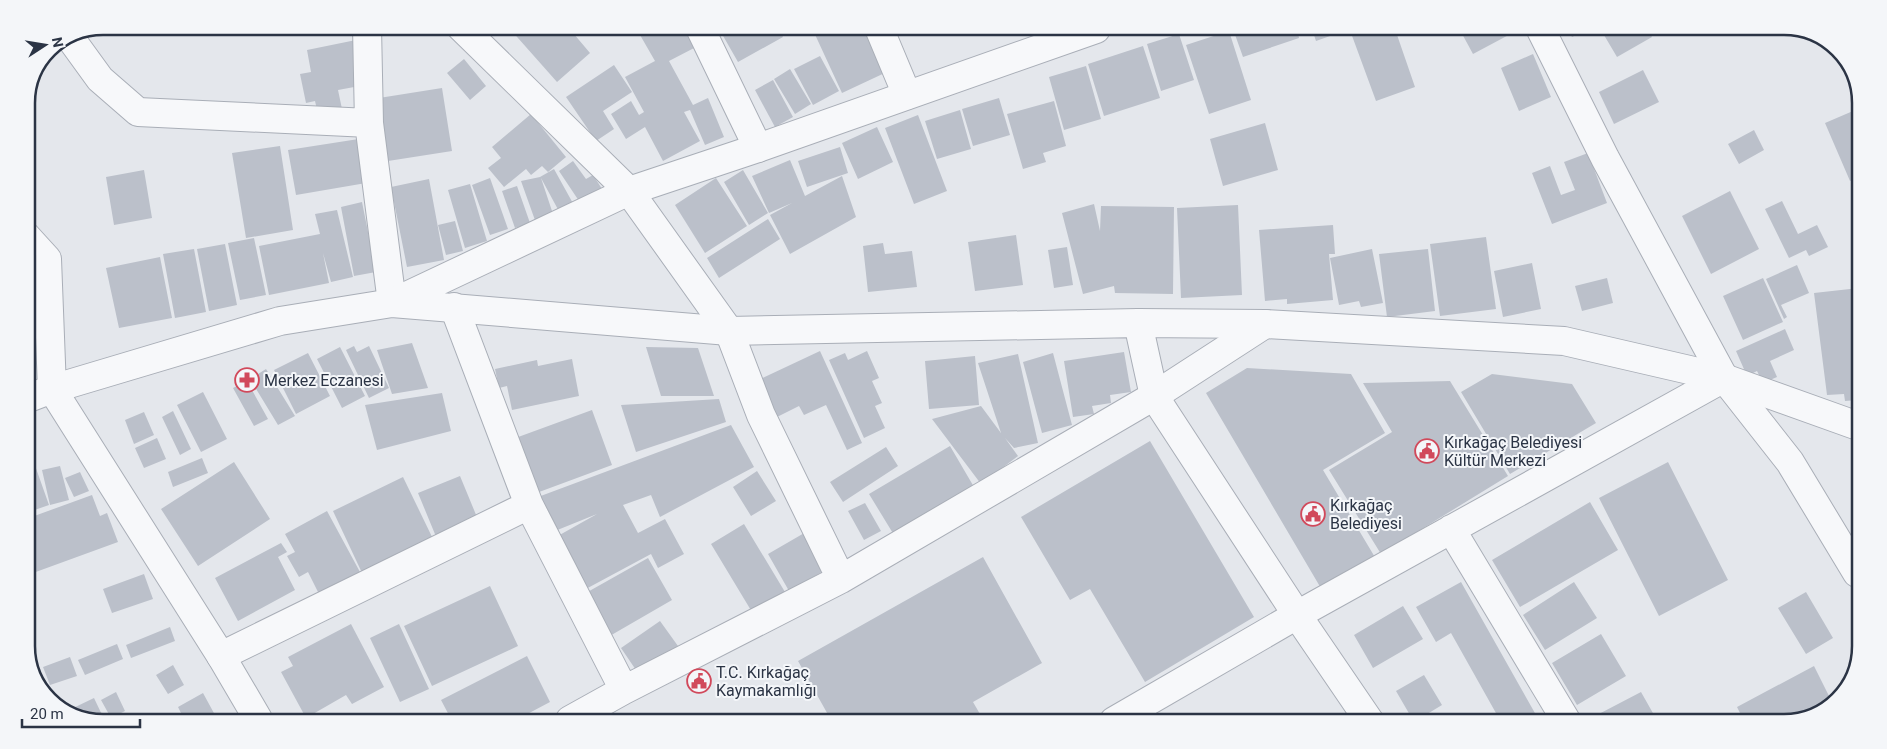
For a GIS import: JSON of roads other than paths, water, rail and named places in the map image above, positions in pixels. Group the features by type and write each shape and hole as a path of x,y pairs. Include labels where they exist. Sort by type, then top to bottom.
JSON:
{"street":[{"path":"368,35 369,123 392,302"},
{"path":"469,35 629,191 729,331 761,415 842,579"},
{"path":"703,35 758,148"},
{"path":"882,35 907,95"},
{"path":"392,302 629,191 758,148 1079,35"},
{"path":"1543,35 1605,158 1724,378 1790,462 1852,566"},
{"path":"73,42 100,79 138,112 369,123"},
{"path":"35,246 47,259 52,389 221,656 255,714"},
{"path":"35,396 280,321 392,302 729,331 1138,323 1265,324 1564,341 1724,378 1852,424"},
{"path":"454,307 529,506 624,690"},
{"path":"1138,323 1154,396 1297,615 1365,714"},
{"path":"581,714 842,579 1154,396 1265,324"},
{"path":"1126,714 1450,529 1724,378"},
{"path":"221,656 529,506"},
{"path":"1450,529 1562,714"}],"place":[{"name":"Merkez Eczanesi","path":"247,380"},
{"name":"Kırkağaç Belediyesi Kültür Merkezi","path":"1427,451"},
{"name":"Kırkağaç Belediyesi","path":"1313,514"},
{"name":"T.C. Kırkağaç Kaymakamlığı","path":"699,681"}]}
